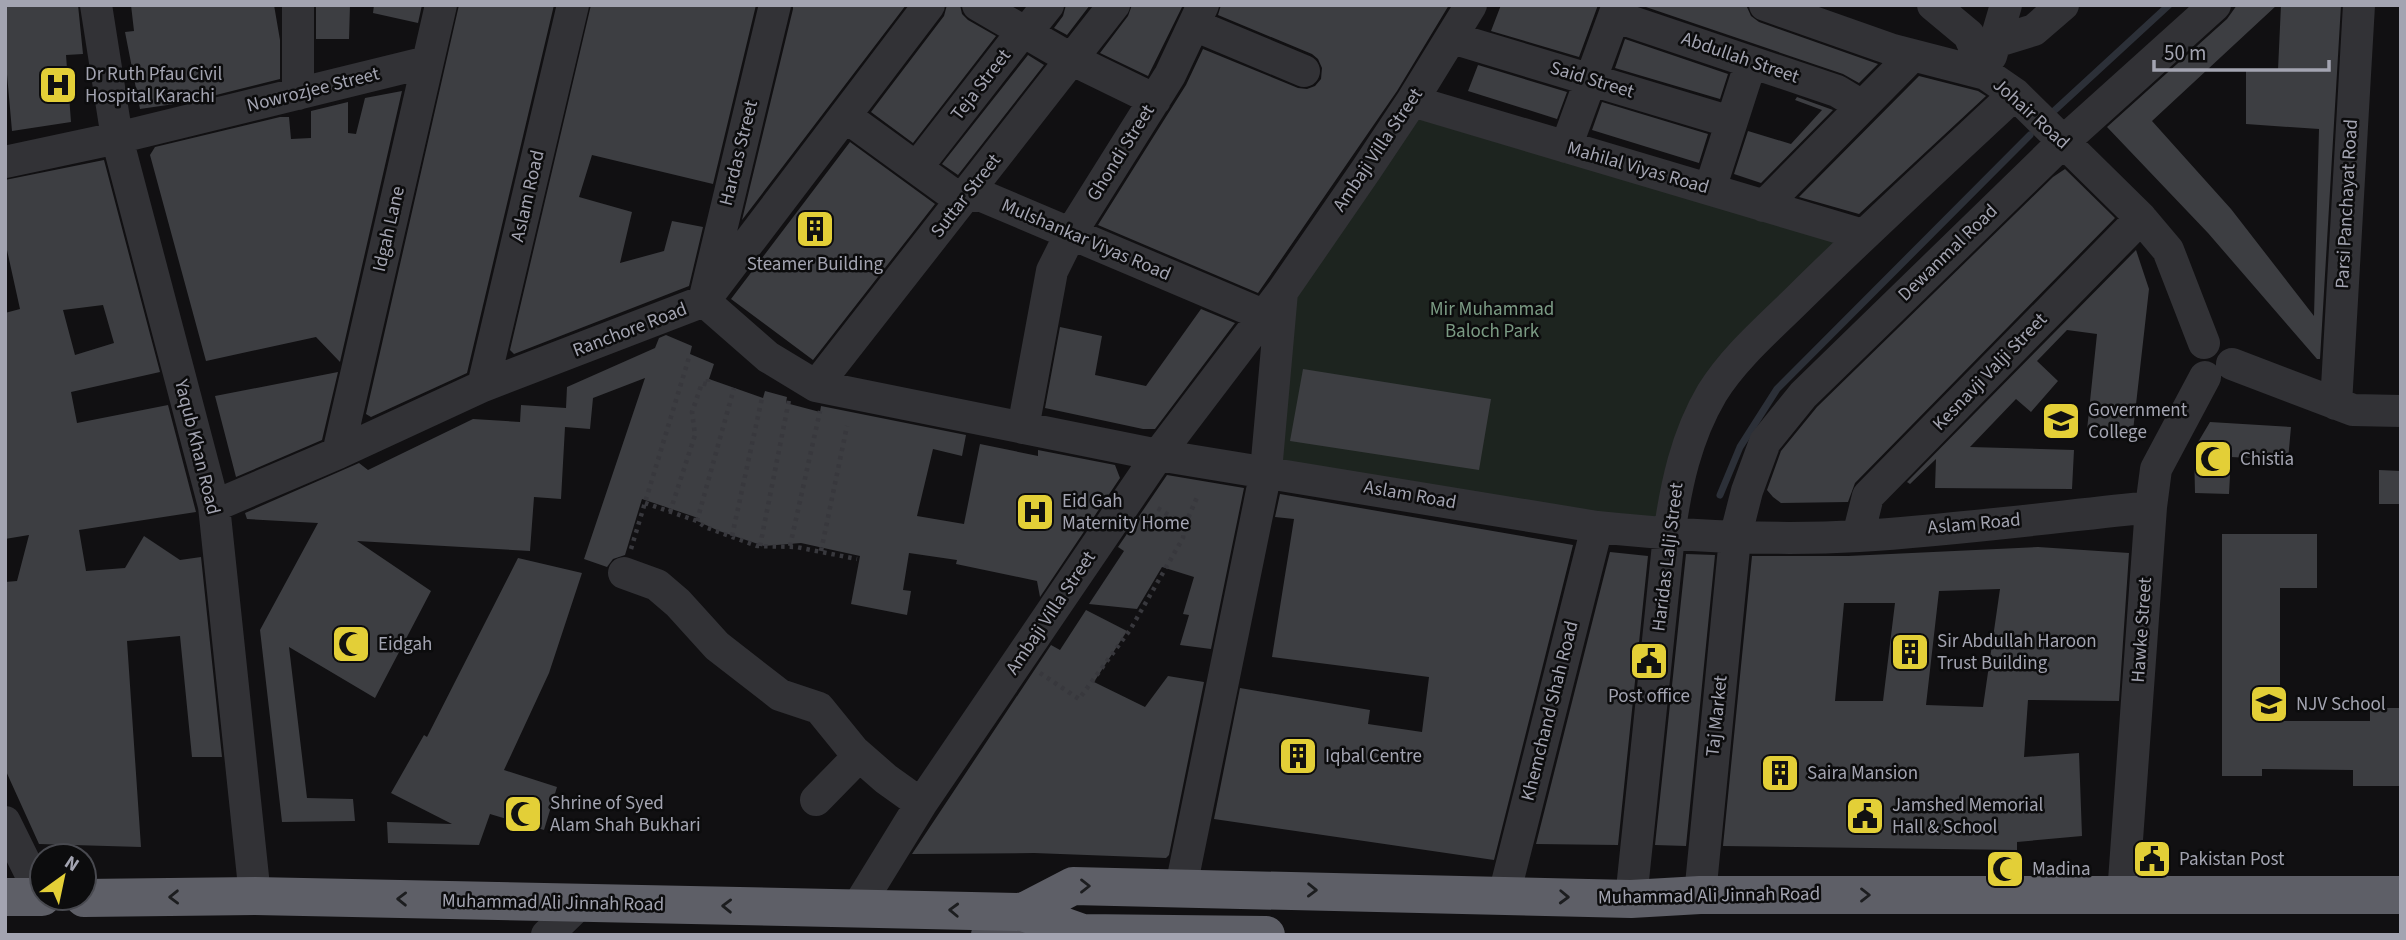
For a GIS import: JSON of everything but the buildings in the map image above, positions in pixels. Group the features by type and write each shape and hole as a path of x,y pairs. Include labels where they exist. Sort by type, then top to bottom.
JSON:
{"highway":[{"name":"Muhammad Ali Jinnah Road","path":"1023,912 1073,886 1631,899 1700,895 2401,895"},
{"name":"Muhammad Ali Jinnah Road","path":"98,898 255,895 579,904 876,917 1023,912 1082,933 1266,935"},
{"path":"5,898 28,897"}],"main road":[{"path":"990,935 1023,912"}],"street":[{"name":"Yaqub Khan Road","path":"96,5 117,138 214,506 255,895"},
{"path":"298,5 298,94"},
{"name":"Idgah Lane","path":"338,453 441,5"},
{"name":"Aslam Road","path":"483,386 573,5"},
{"name":"Hardas Street","path":"704,301 775,5"},
{"name":"Ranchore Road","path":"214,506 338,453 483,386 704,301 929,5"},
{"name":"Teja Street","path":"916,167 1016,40 1025,34 1048,5"},
{"name":"Suttar Street","path":"809,395 1114,5"},
{"name":"Ambaji Villa Street","path":"876,917 921,804 1158,454 1273,303 1412,101 1471,5"},
{"name":"Johair Road","path":"1765,5 1912,56 1986,74 2015,94 2141,218 2168,250 2204,343 2216,341 2226,346 2232,357 2218,371"},
{"path":"1933,5 1969,35 1986,74"},
{"path":"1986,74 2006,5"},
{"path":"1995,42 2034,30 2063,5"},
{"name":"Dewanmal Road","path":"1735,538 1747,491 1765,442 1803,395 2063,142 2215,5"},
{"name":"Parsi Panchayat Road","path":"2336,404 2359,5"},
{"path":"982,6 1025,34 1154,100"},
{"path":"1566,147 1616,10"},
{"name":"Abdullah Street","path":"1616,10 1751,62 1837,91 1863,106"},
{"path":"1198,15 1304,71"},
{"name":"Ghondi Street","path":"1023,428 1052,271 1071,233 1170,75 1198,15"},
{"name":"Said Street","path":"1452,38 1731,122"},
{"path":"1764,206 1912,56"},
{"name":"Nowrozjee Street","path":"5,162 117,138 427,62"},
{"path":"1710,189 1751,62"},
{"name":"Haridas Lalji Street","path":"1631,899 1677,478 1712,393 1738,359 1863,235 2015,94"},
{"name":"Mahilal Viyas Road","path":"1412,101 1863,235"},
{"name":"Mulshankar Viyas Road","path":"845,116 955,196 982,196 1071,233 1273,303"},
{"name":"Kesnavji Valji Street","path":"1858,536 1868,496 2141,218"},
{"name":"Aslam Road","path":"704,301 809,395 1023,428 1158,454 1597,527 1669,535 1735,538 1858,536 2151,508"},
{"name":"Ambaji Villa Street","path":"1181,887 1266,471 1273,303"},
{"path":"2218,371 2353,410 2401,411"},
{"name":"Hawke Street","path":"2123,895 2151,508 2157,469 2218,371"},
{"name":"Khemchand Shah Road","path":"1504,895 1597,527"},
{"name":"Taj Market","path":"1700,895 1735,538"},
{"path":"624,573 657,585 678,603 717,646 780,695 819,708 859,756 921,804"},
{"path":"816,800 859,756"},
{"path":"5,822 28,869"},
{"path":"547,935 579,904"}],"path":[{"path":"624,573 690,354"},
{"path":"670,512 695,435 692,412 702,383 708,385 708,379"},
{"path":"697,521 734,388"},
{"path":"760,546 809,395"},
{"path":"790,546 809,395"},
{"path":"732,536 762,398"},
{"path":"821,551 847,426"},
{"path":"1133,492 1185,526"},
{"path":"1019,660 1079,699 1130,630 1183,538 1198,495"},
{"path":"645,503 760,546 790,546 857,559"}],"green space":[{"name":"Mir Muhammad Baloch Park","path":"1412,101 1863,235 1738,359 1669,535 1266,471 1282,292"}],"waterway":[{"path":"2055,110 2169,5"},
{"path":"1720,495 1740,447 1777,389 2030,135"}],"place":[{"name":"Dr Ruth Pfau Civil Hospital Karachi","path":"58,85"},
{"name":"Steamer Building","path":"815,229"},
{"name":"Government College","path":"2061,421"},
{"name":"Chistia","path":"2213,459"},
{"name":"Eid Gah Maternity Home","path":"1035,512"},
{"name":"Eidgah","path":"351,644"},
{"name":"Sir Abdullah Haroon Trust Building","path":"1910,652"},
{"name":"Post office","path":"1649,661"},
{"name":"NJV School","path":"2269,704"},
{"name":"Iqbal Centre","path":"1298,756"},
{"name":"Saira Mansion","path":"1780,773"},
{"name":"Shrine of Syed Alam Shah Bukhari","path":"523,814"},
{"name":"Jamshed Memorial Hall & School","path":"1865,816"},
{"name":"Pakistan Post","path":"2152,859"},
{"name":"Madina","path":"2005,869"}]}
